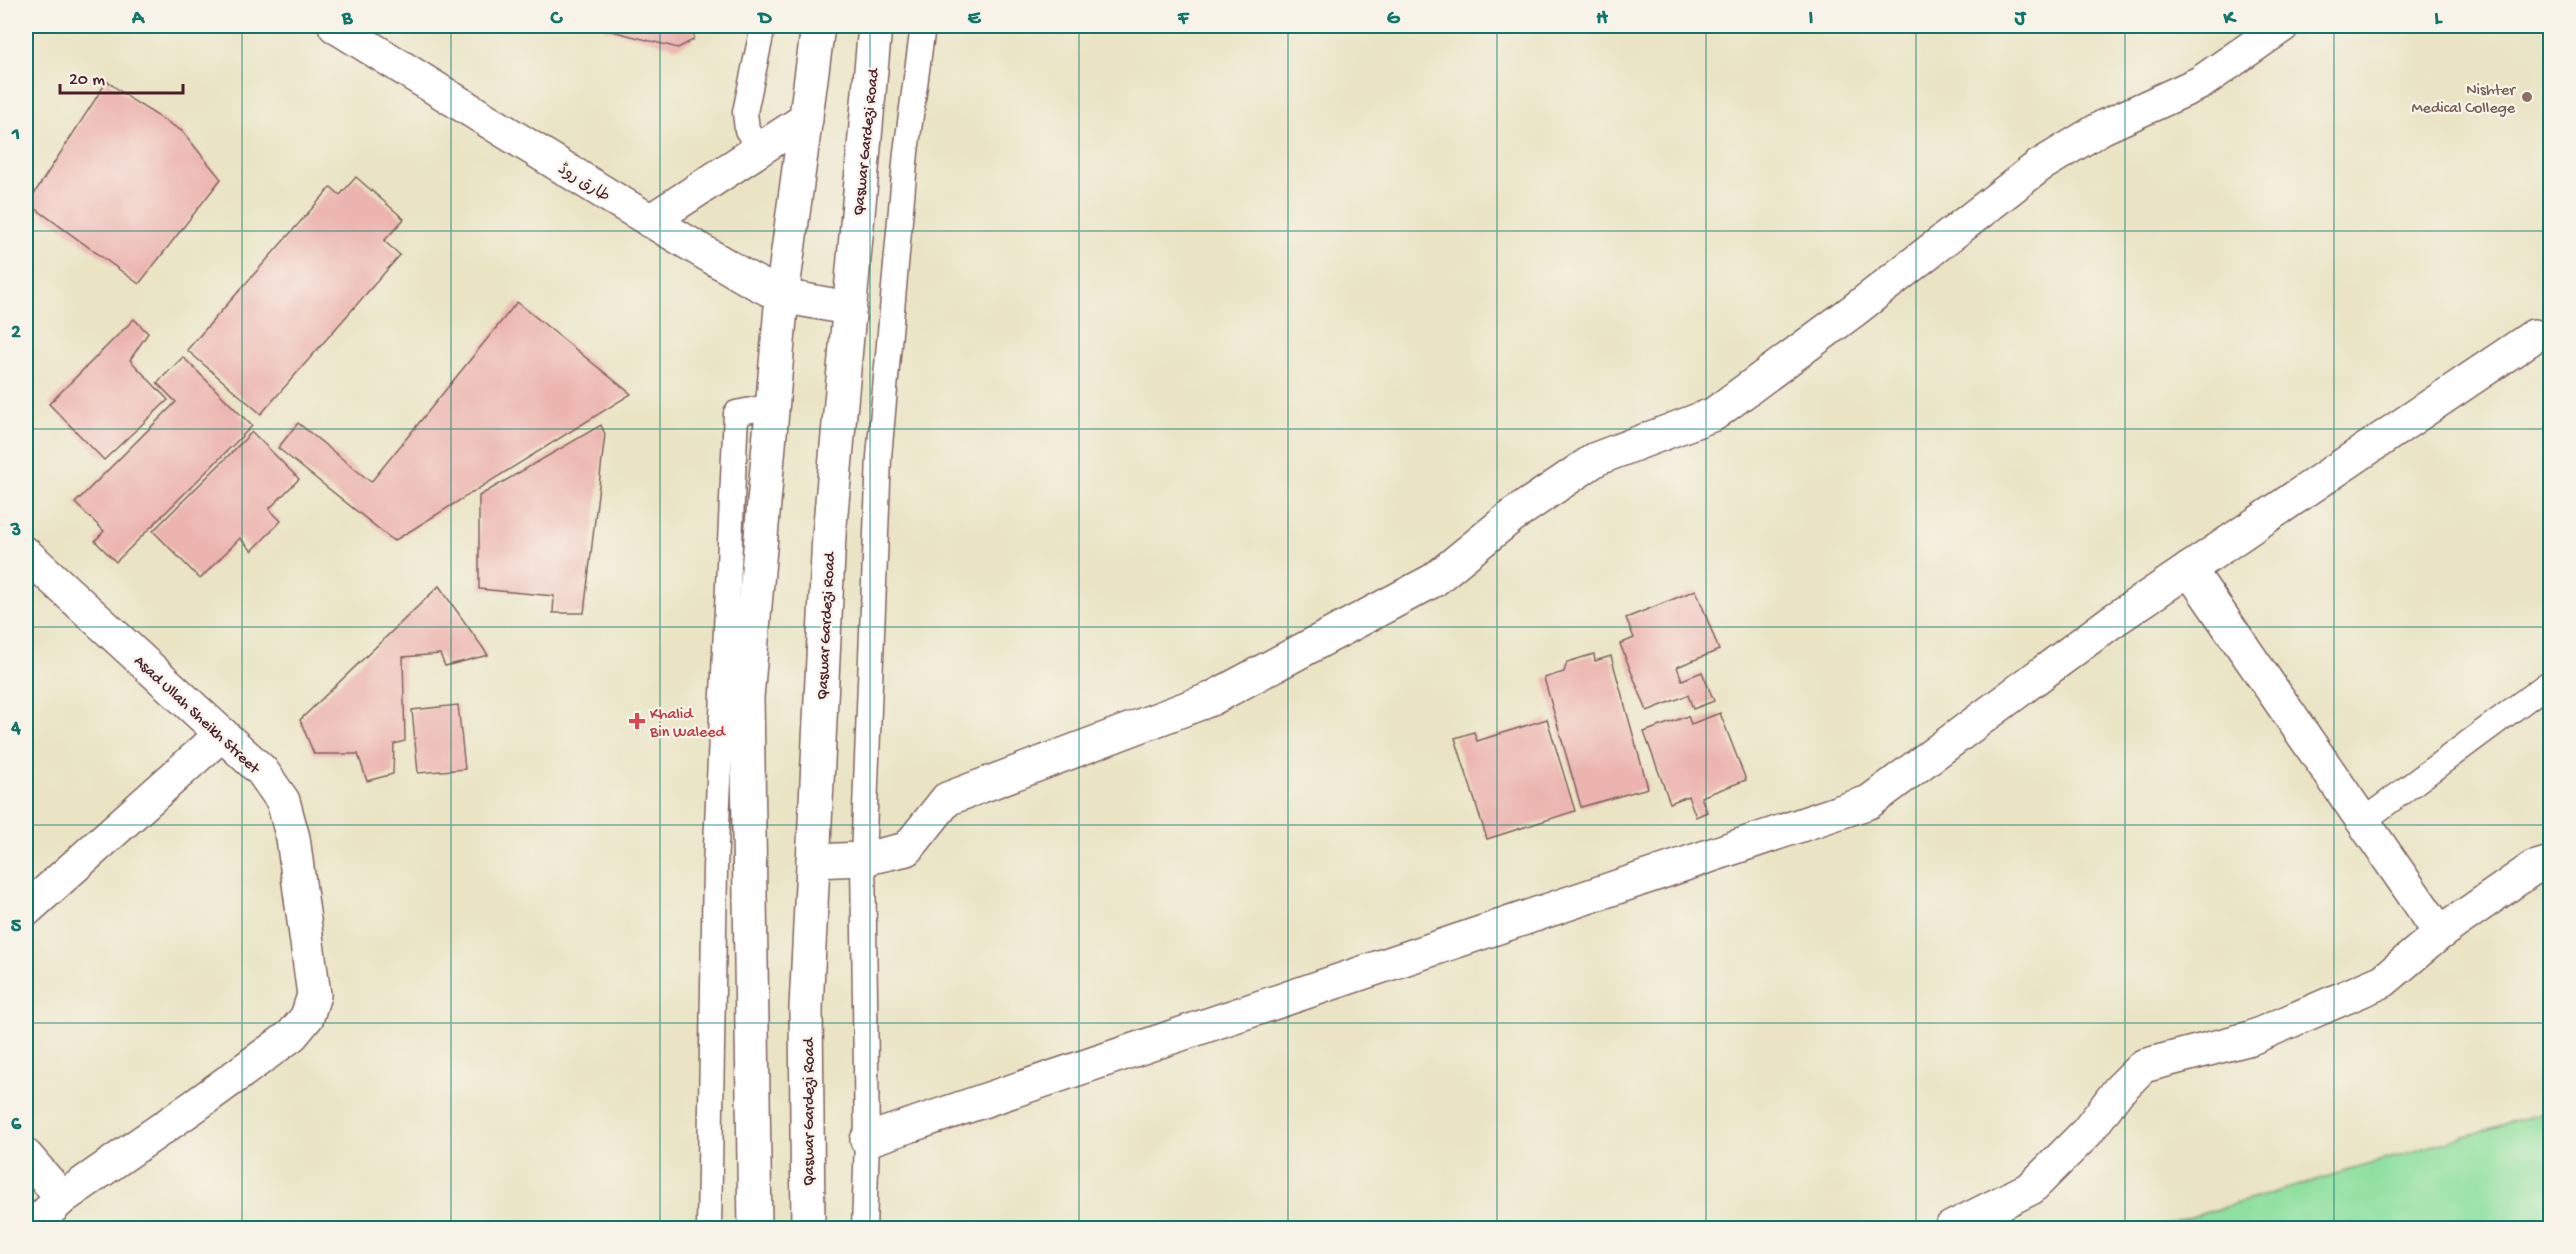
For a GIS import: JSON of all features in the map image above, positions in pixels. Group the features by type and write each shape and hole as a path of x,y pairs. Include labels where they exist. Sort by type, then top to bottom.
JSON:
{"street":[{"name":"طارق روڈ","path":"335,26 650,221 747,278 782,296 848,308"},
{"path":"755,1228 747,698 782,296 818,26"},
{"name":"Qaswar Gardezi Road","path":"808,1228 806,1008 829,535 875,26"},
{"path":"813,861 863,859 907,849 947,799 1211,699 1434,580 1512,516 1596,459 1714,414 1853,311 2039,166 2103,127 2200,83 2282,26"},
{"path":"650,221 806,118"},
{"path":"867,1140 1869,802 2111,622 2534,336"},
{"name":"Asad Ullah Sheikh Street","path":"26,554 262,771 283,801 293,838 314,995 306,1017 292,1035 62,1198"},
{"path":"2189,569 2439,933"},
{"path":"26,910 222,734"},
{"path":"1951,1228 2031,1188 2087,1132 2118,1091 2143,1066 2251,1038 2383,981 2439,933 2533,868 2550,863"},
{"path":"26,1156 62,1198 31,1228"}],"lane":[{"path":"760,148 747,130 746,112 763,26"},
{"path":"864,1228 867,1140 863,859 879,457 906,152 923,26"},
{"path":"709,1228 715,867 736,412 772,406"},
{"path":"2363,821 2550,682"}],"green space":[{"path":"2550,1111 2550,1228 2154,1228"}],"building":[{"path":"604,26 696,26 693,40 678,48 604,29"},
{"path":"107,81 132,100 182,131 221,179 139,284 28,203"},
{"path":"356,177 404,219 384,241 400,255 261,414 187,350 331,187 340,195"},
{"path":"517,302 631,394 394,541 278,448 298,423 371,482"},
{"path":"134,319 148,333 130,360 168,400 104,460 49,404"},
{"path":"183,357 252,426 116,562 95,541 104,531 75,503 176,402 157,383"},
{"path":"601,425 605,434 584,613 553,613 554,596 479,589 479,496"},
{"path":"252,432 299,479 269,509 281,521 252,551 240,538 200,579 153,531"},
{"path":"439,586 488,655 445,666 440,654 403,657 405,741 394,744 393,774 367,781 358,754 314,754 300,720"},
{"path":"1696,590 1719,650 1677,667 1682,680 1702,672 1714,701 1693,709 1688,695 1647,711 1620,644 1634,638 1626,618"},
{"path":"1594,654 1595,661 1611,656 1648,788 1581,807 1544,678 1564,672 1567,662"},
{"path":"458,705 465,769 418,773 412,710"},
{"path":"1720,713 1746,780 1701,797 1707,812 1696,817 1688,796 1670,803 1644,732 1688,716 1691,724"},
{"path":"1547,719 1575,811 1487,839 1455,738 1474,732 1477,741"}],"place":[{"name":"Nishter Medical College","path":"2527,97"},
{"name":"Khalid Bin Waleed","path":"637,721"}]}
